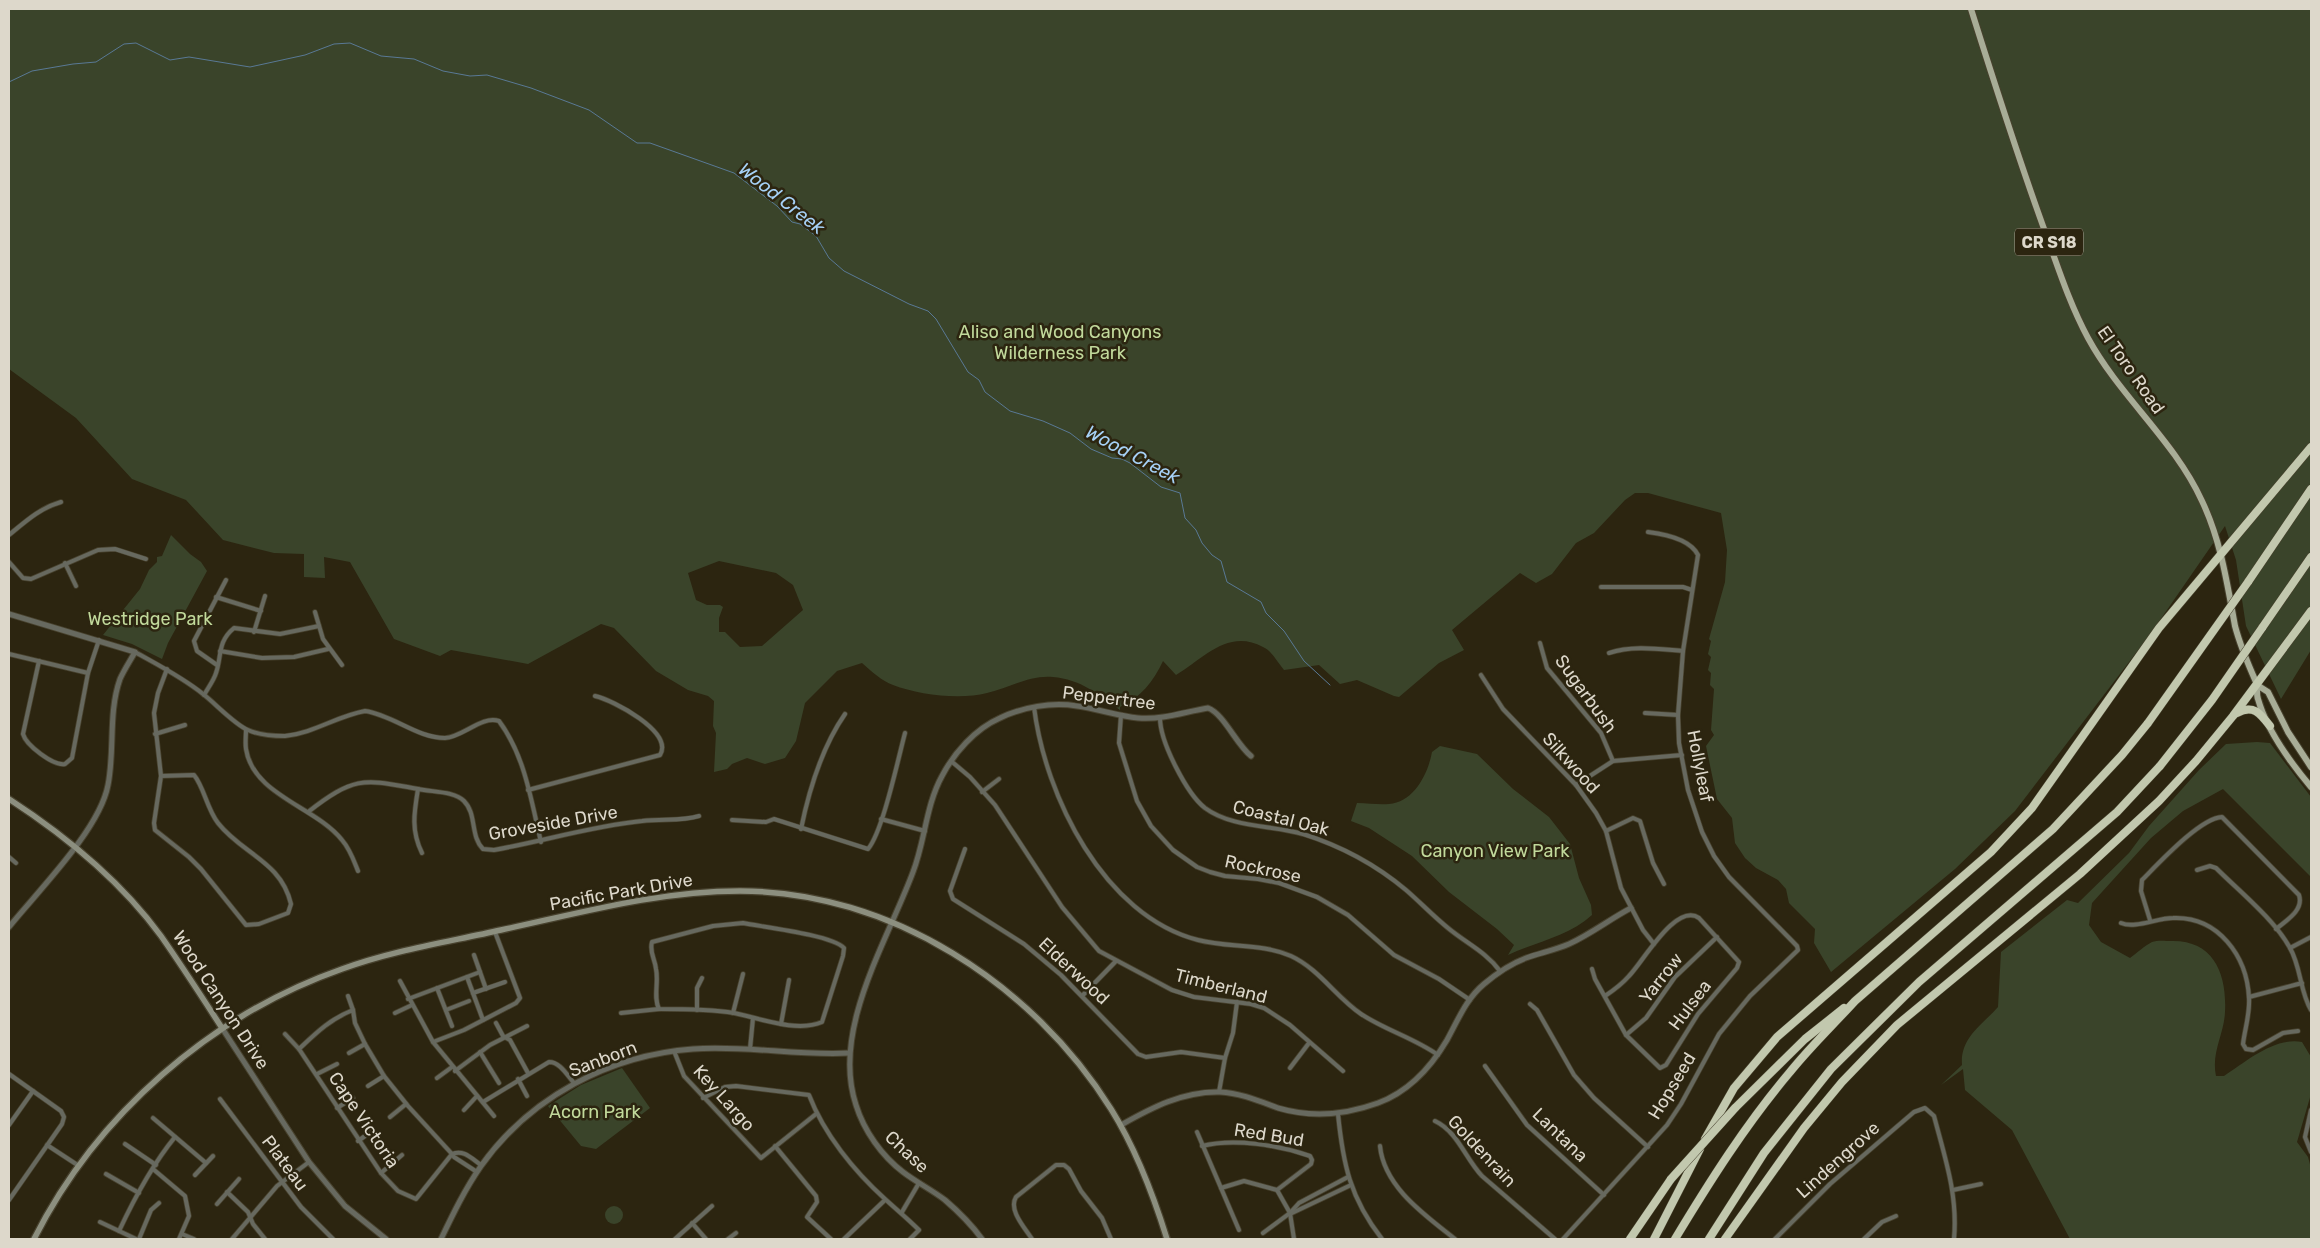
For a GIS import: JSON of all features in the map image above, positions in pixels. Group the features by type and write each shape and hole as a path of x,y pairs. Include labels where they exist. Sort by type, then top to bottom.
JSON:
{"highway":[{"path":"1654,1239 1714,1121 1734,1088 1753,1064 1802,1015 1959,881 2011,833 2032,808 2159,628 2220,553 2269,499 2311,447"},
{"path":"1675,1239 1738,1140 1772,1094 1855,1001 2053,829 2122,755 2148,724 2311,489"},
{"path":"1709,1239 1764,1153 1831,1069 1919,982 2117,812 2160,766 2212,700 2311,557"},
{"path":"1725,1239 1804,1128 1842,1082 1890,1032 2080,874 2159,801 2196,761 2233,716 2311,611"},
{"path":"2233,716 2250,708 2258,711 2270,726"},
{"path":"1630,1239 1672,1179 1735,1108 1812,1033 1834,1014 1855,1001"}],"main road":[{"name":"El Toro Road","path":"1971,9 2014,145 2078,319 2112,375 2173,453 2193,483 2206,511 2220,553 2236,628 2257,685 2257,698 2270,726 2294,766 2311,787"},
{"name":"El Toro Road","path":"2257,685 2268,692 2288,732 2311,767"},
{"name":"Wood Canyon Drive","path":"9,799 40,819 75,846 122,890 160,935 222,1028"},
{"name":"Pacific Park Drive","path":"34,1239 79,1166 102,1136 149,1087 222,1028 265,1002 344,968 398,952 653,898 713,892 759,892 795,896 850,907 892,922 955,956 1016,999 1066,1049 1098,1089 1120,1125 1140,1164 1167,1239"}],"street":[{"path":"9,535 30,517 46,507 61,502"},
{"name":"Hollyleaf","path":"1648,532 1666,534 1695,549 1698,560 1683,651 1678,715 1688,790 1702,832 1714,856 1729,877 1797,946 1796,953 1781,968"},
{"path":"9,562 23,578 31,579 98,550 115,549 146,558"},
{"path":"65,563 76,586"},
{"path":"217,665 197,651 194,641 226,580"},
{"path":"1601,587 1683,587 1692,590"},
{"path":"254,632 265,596"},
{"path":"216,597 261,611"},
{"path":"315,612 318,626 328,649 342,665"},
{"path":"9,614 135,652 167,669 204,695 246,730 267,736 300,734 353,713 365,711 380,715 424,734 447,738 462,734 494,719 499,721 513,742 522,764 541,842"},
{"path":"204,695 217,672 220,651 228,633 234,628 280,634 318,626"},
{"path":"39,661 23,734 25,741 56,763 65,764 72,758 88,673 99,640"},
{"name":"Sugarbush","path":"1540,643 1547,668 1601,733 1613,761"},
{"path":"1610,654 1621,649 1648,648 1683,651"},
{"path":"220,651 262,658 294,657 328,649"},
{"path":"9,927 96,818 108,786 116,697 120,679 135,652"},
{"path":"9,654 88,673"},
{"path":"161,776 194,775 208,807 218,824 277,874 290,897 290,910 282,917 251,926 246,925 202,869 189,856 156,830 154,823 161,776 155,734 155,703 167,669"},
{"name":"Silkwood","path":"1481,675 1503,709 1576,785 1606,831 1621,888 1643,930 1654,944"},
{"path":"528,790 660,756 662,746 660,740 643,721 604,698 595,696"},
{"name":"Peppertree","path":"892,922 914,871 936,791 951,761 970,739 999,719 1034,707 1076,705 1121,715 1160,718 1208,708 1215,711 1241,748 1251,756"},
{"path":"1034,707 1043,756 1063,808 1107,879 1137,908 1180,934 1198,940 1263,948 1293,957 1310,968 1361,1014 1408,1037 1438,1055"},
{"path":"1646,713 1678,715"},
{"path":"801,829 813,783 834,729 845,714"},
{"name":"Rockrose","path":"1121,715 1119,743 1137,801 1151,826 1173,850 1197,867 1210,872 1225,876 1279,883 1317,896 1348,915 1394,955 1439,979 1470,1000"},
{"name":"Coastal Oak","path":"1160,718 1164,742 1195,797 1204,807 1232,821 1275,827 1300,834 1355,855 1407,891 1449,929 1484,953 1500,971"},
{"path":"155,734 184,725"},
{"path":"246,730 246,749 252,767 263,783 308,812 342,840 358,871"},
{"path":"732,820 766,822 774,819 868,849 872,845 881,819 905,733"},
{"path":"1576,785 1613,761 1682,755"},
{"name":"Timberland","path":"951,761 995,805 1062,908 1099,951 1172,990 1194,997 1251,1004 1278,1016 1343,1071"},
{"path":"982,792 999,779"},
{"name":"Groveside Drive","path":"308,812 330,794 357,782 383,782 454,795 463,800 469,808 476,842 483,850 494,850 541,842 579,832 643,820 686,820 699,816"},
{"path":"418,789 413,822 416,842 422,853"},
{"path":"2150,920 2141,892 2142,880 2173,849 2213,817 2222,817 2299,895 2301,901 2299,908 2276,929"},
{"path":"1606,831 1633,818 1640,821 1653,863 1664,884"},
{"path":"881,819 925,831"},
{"name":"Elderwood","path":"965,849 950,891 953,898 1024,944 1083,995 1138,1054 1146,1057 1181,1052 1225,1058"},
{"path":"9,857 16,863"},
{"path":"2197,870 2210,866 2216,868 2276,929 2290,948 2302,983 2305,1000 2311,1010"},
{"path":"1120,1125 1176,1098 1219,1092 1252,1098 1293,1112 1338,1114 1357,1110 1392,1096 1417,1078 1438,1055 1470,1000 1482,986 1500,971 1526,958 1567,945 1631,908"},
{"path":"1605,996 1630,976 1654,944 1678,919 1685,915 1694,915 1716,937"},
{"path":"2120,923 2133,925 2150,920 2186,918 2206,924 2229,942 2239,957 2249,997 2243,1044 2246,1049 2253,1050 2283,1033 2298,1031"},
{"name":"Chase","path":"892,922 854,1022 849,1053 850,1084 863,1124 887,1157 956,1210 969,1222 982,1239"},
{"path":"621,1014 660,1009 697,1010 733,1013 782,1024 808,1025 822,1022 844,952 841,945 811,936 743,923 713,926 654,940 650,949 656,969 657,999 660,1009"},
{"path":"433,1042 464,1030 516,1003 520,998 496,932"},
{"name":"Hulsea","path":"1626,1035 1660,1068 1666,1065 1704,1006 1738,968 1739,962 1736,957 1716,937"},
{"name":"Yarrow","path":"1626,1035 1646,1018 1675,977 1716,937"},
{"path":"2290,948 2311,938"},
{"path":"474,955 486,989"},
{"path":"1083,995 1116,961"},
{"name":"Hopseed","path":"1563,1239 1648,1147 1681,1104 1720,1034 1750,996 1781,968"},
{"path":"1592,969 1626,1035"},
{"path":"408,999 480,972"},
{"path":"733,1013 743,974"},
{"path":"466,977 483,1020"},
{"path":"697,1010 697,988 702,978"},
{"path":"782,1024 789,980"},
{"path":"400,981 408,999 433,1042 453,1069 494,1116"},
{"path":"473,994 505,982"},
{"path":"2249,997 2302,983"},
{"path":"437,988 452,1026"},
{"path":"348,996 355,1023 364,1044 378,1063 384,1076 406,1104 452,1154 477,1172"},
{"path":"446,1010 470,1001"},
{"path":"1219,1092 1225,1058 1233,1033 1237,1002"},
{"path":"1530,1004 1537,1010 1574,1075 1594,1098 1648,1147"},
{"path":"396,1013 412,1005"},
{"path":"299,1049 321,1028 338,1016 353,1010"},
{"path":"750,1049 753,1018"},
{"path":"496,1023 503,1036 510,1040 528,1073"},
{"path":"437,1078 527,1026"},
{"name":"Wood Canyon Drive","path":"222,1028 309,1162 345,1206 386,1239"},
{"name":"Cape Victoria","path":"285,1034 299,1049 317,1074 358,1141 381,1173 398,1191 416,1199 452,1154"},
{"path":"1290,1068 1309,1043"},
{"path":"349,1053 364,1044"},
{"name":"Sanborn","path":"442,1239 457,1205 477,1172 506,1136 546,1101 598,1071 635,1059 694,1049 849,1053"},
{"name":"Key Largo","path":"674,1051 684,1076 761,1158 775,1146"},
{"path":"480,1052 500,1083"},
{"path":"482,1102 549,1062 554,1062 574,1084"},
{"path":"317,1074 337,1064"},
{"name":"Lantana","path":"1485,1066 1526,1125 1604,1195"},
{"path":"9,1074 60,1111 64,1117 62,1124 9,1200"},
{"path":"368,1086 384,1076"},
{"path":"518,1079 527,1096"},
{"path":"703,1098 725,1087 736,1086 809,1095 816,1114 849,1161 885,1200 902,1212 919,1230 910,1239"},
{"path":"9,1125 33,1091"},
{"path":"464,1110 477,1096"},
{"path":"338,1108 353,1098"},
{"name":"Plateau","path":"220,1099 307,1214 332,1239"},
{"path":"390,1117 406,1104"},
{"name":"Lindengrove","path":"1775,1239 1830,1184 1914,1112 1925,1108 1934,1116 1953,1190"},
{"path":"2311,1110 2305,1138 2311,1152"},
{"path":"816,1114 775,1146 816,1196 817,1202 807,1217 831,1239"},
{"path":"1338,1114 1342,1154 1348,1177 1360,1206 1382,1239"},
{"path":"153,1118 206,1164"},
{"name":"Goldenrain","path":"1434,1121 1445,1126 1453,1135 1473,1167 1482,1176 1555,1239"},
{"path":"358,1141 372,1131"},
{"path":"1197,1132 1239,1230"},
{"path":"119,1231 163,1152 176,1138"},
{"name":"Red Bud","path":"1202,1146 1218,1142 1238,1141 1310,1156 1311,1164 1277,1190"},
{"path":"125,1144 155,1167 184,1196 190,1216 179,1239"},
{"path":"47,1145 79,1166"},
{"path":"1380,1146 1385,1168 1400,1189 1419,1210 1455,1239"},
{"path":"452,1154 457,1152 466,1154 481,1166"},
{"path":"381,1173 402,1155"},
{"path":"195,1176 213,1156"},
{"path":"232,1239 283,1182 309,1162"},
{"path":"1032,1239 1013,1208 1013,1202 1016,1197 1056,1166 1064,1165 1069,1169 1081,1190 1102,1218 1111,1239"},
{"path":"106,1174 139,1193"},
{"path":"1290,1213 1299,1202 1348,1177"},
{"path":"217,1204 239,1179"},
{"path":"1220,1188 1244,1181 1277,1190 1290,1213 1294,1239"},
{"path":"902,1212 919,1183"},
{"path":"1954,1239 1956,1207 1953,1190 1981,1184"},
{"path":"1263,1233 1290,1213 1351,1185"},
{"path":"228,1192 248,1212 263,1239"},
{"path":"844,1239 885,1200"},
{"path":"100,1222 137,1239 151,1210 159,1203"},
{"path":"675,1239 712,1206"},
{"path":"1864,1239 1882,1222 1896,1216"},
{"path":"692,1223 706,1239"},
{"path":"728,1239 736,1233"},
{"path":"182,1234 194,1239"}],"green space":[{"name":"Aliso and Wood Canyons Wilderness Park","path":"9,9 2311,9 2311,650 2281,699 2246,626 2236,560 2225,526 2149,636 2015,811 1955,869 1831,972 1814,943 1815,929 1789,903 1786,889 1778,880 1756,868 1745,858 1735,843 1732,818 1717,799 1706,746 1714,735 1711,730 1714,689 1710,685 1711,673 1708,670 1711,657 1708,654 1711,641 1709,639 1725,582 1727,550 1721,513 1648,493 1635,493 1625,500 1594,533 1576,543 1552,574 1536,583 1520,573 1452,630 1464,650 1439,663 1399,697 1357,680 1340,684 1319,665 1284,670 1266,649 1250,642 1238,641 1216,648 1176,675 1163,661 1146,688 1134,699 1120,707 1120,710 1081,684 1063,678 1035,678 995,691 976,695 952,696 927,694 903,689 881,678 862,663 837,671 805,703 796,741 785,758 765,764 747,758 732,764 727,769 714,772 716,733 713,726 714,701 708,696 688,690 656,671 614,628 601,624 528,664 451,650 440,656 394,639 350,562 324,557 325,578 304,577 304,554 274,553 223,540 186,500 132,479 76,418 9,369","holes":["719,561 776,573 793,585 803,610 762,646 740,647 725,632 719,632 719,618 723,607 720,605 707,605 696,600 688,573"]},
{"name":"Westridge Park","path":"171,535 201,562 207,571 168,643 162,659 132,644 103,635 140,589 149,570 157,562 157,557 162,556"},
{"path":"2270,743 2311,797 2311,877 2223,789 2183,811 2151,838 2092,903 2089,925 2101,942 2130,958 2154,941 2186,942 2198,946 2208,953 2220,973 2225,998 2224,1020 2215,1059 2216,1076 2224,1076 2251,1057 2281,1043 2302,1042 2311,1057 2311,1094 2297,1142 2308,1157 2311,1168 2311,1239 2070,1239 2012,1130 1965,1090 1963,1069 1941,1085 1962,1065 1964,1047 1968,1040 1998,1007 2001,952 2067,900 2078,903 2129,853 2149,826 2199,770 2226,744"},
{"name":"Canyon View Park","path":"1440,746 1477,754 1513,789 1549,817 1570,844 1579,878 1591,905 1592,915 1563,933 1508,955 1514,945 1497,929 1449,892 1412,856 1369,828 1351,821 1357,803 1389,804 1406,798 1418,786 1427,769 1432,752"},
{"name":"Acorn Park","path":"622,1068 650,1108 596,1149 581,1146 548,1106 581,1085"},
{"path":"610,1206 618,1206 623,1211 621,1222 610,1224 605,1219 605,1211"}],"waterway":[{"name":"Wood Creek","path":"9,82 32,71 96,62 124,44 136,43 170,60 189,57 250,67 305,55 334,44 350,43 381,56 414,59 443,71 470,76 487,75 531,88 589,110 637,143 650,143 734,173 777,206 792,222 800,224 816,236 829,258 844,271 909,304 928,311 936,319 968,372 979,380 985,392 1010,411 1043,421 1070,433 1091,449 1112,458 1122,459 1161,487 1180,493 1185,518 1196,530 1202,543 1212,555 1221,561 1227,582 1261,602 1266,613 1284,631 1304,661 1330,685"}]}
